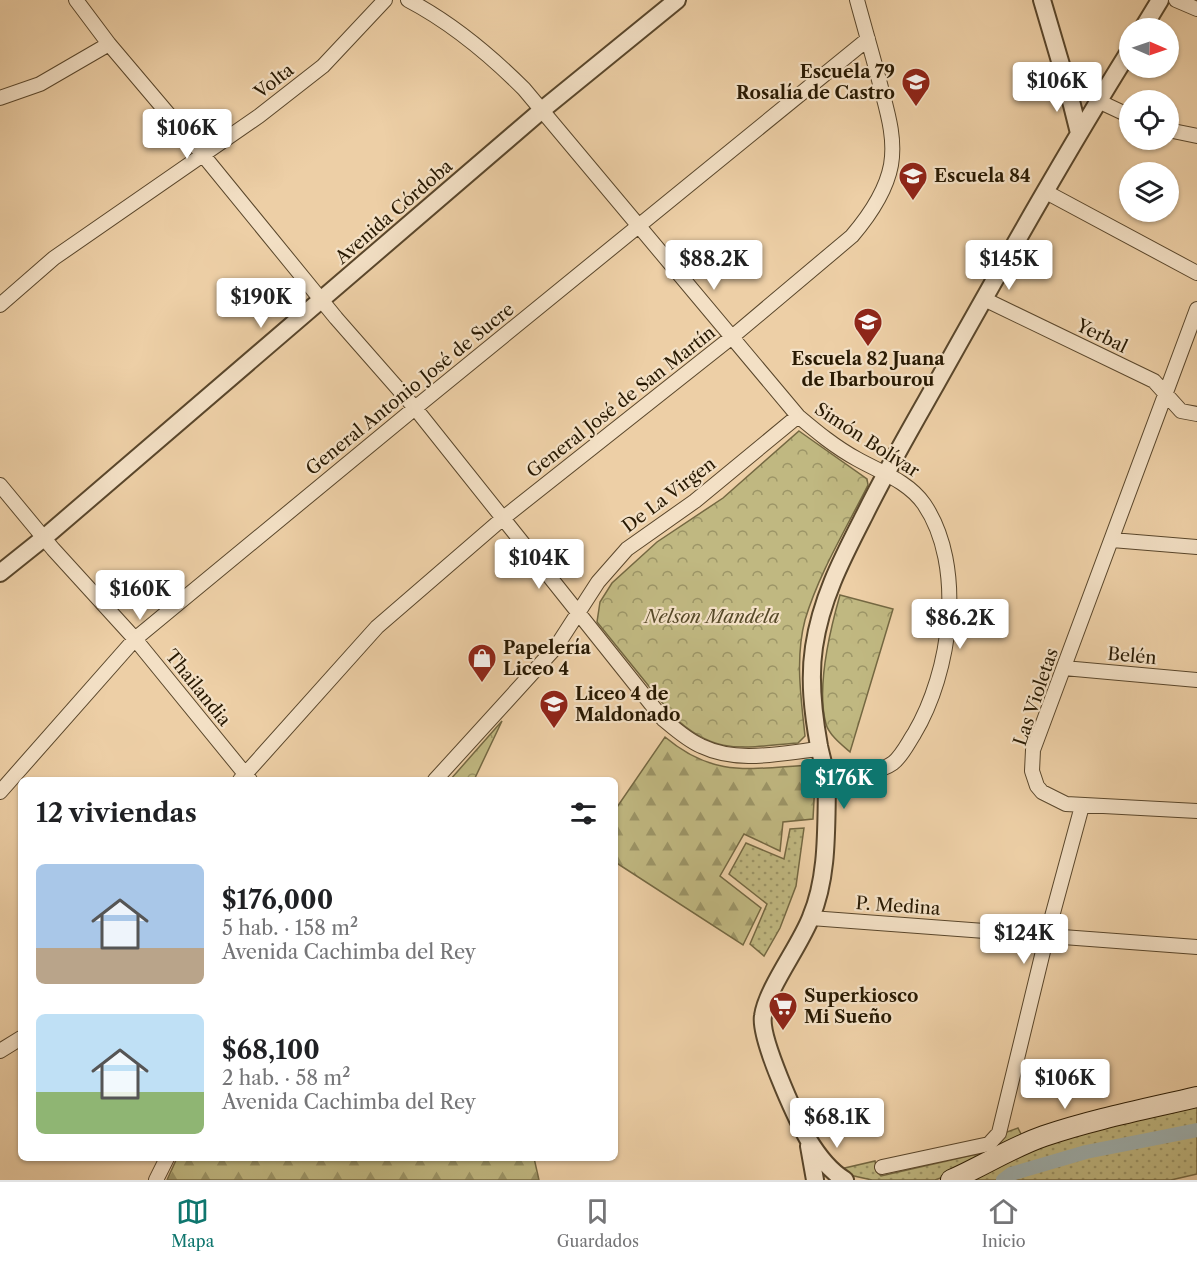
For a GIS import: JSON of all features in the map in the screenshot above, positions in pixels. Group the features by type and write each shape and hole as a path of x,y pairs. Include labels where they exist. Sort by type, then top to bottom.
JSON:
{"main road":[{"path":"951,1180 1043,1136 1098,1120 1197,1097"}],"street":[{"path":"76,0 109,44 415,408 663,719 683,736 700,746 720,753 741,756 771,755 820,749"},
{"name":"Volta","path":"0,305 54,258 259,116 323,66 385,0"},
{"name":"Simón Bolívar","path":"408,0 433,13 480,48 511,75 798,416 827,440 904,484 922,501 933,519 942,539 948,567 949,595 942,664 927,710 903,751 893,763 873,772 826,772"},
{"name":"Avenida Córdoba","path":"0,573 45,537 542,110 677,0"},
{"name":"General José de San Martín","path":"246,777 377,627 502,519 732,337 852,236 871,213 891,167 893,143 889,117 857,0"},
{"path":"1042,0 1068,84 1079,133"},
{"path":"1149,18 1160,0"},
{"path":"1176,0 1197,9"},
{"name":"General Antonio José de Sucre","path":"0,792 135,639 868,39"},
{"path":"0,98 40,84 109,44"},
{"path":"845,1180 826,1164 808,1139 777,1070 764,1035 762,1019 766,1002 811,918 821,879 826,835 826,772 813,711 812,676 813,649 819,620 828,588 885,474 1079,133 1119,67"},
{"path":"1068,84 1101,96 1119,108"},
{"path":"1179,132 1197,136"},
{"path":"1046,192 1197,273"},
{"name":"Yerbal","path":"984,299 1154,381 1181,411 1197,414"},
{"name":"Las Violetas","path":"1197,309 1033,750 1032,771 1036,786 1042,792 1066,804 1197,811"},
{"name":"De La Virgen","path":"438,777 556,647 598,582 627,549 694,501 798,416"},
{"name":"Thailandia","path":"0,485 53,549 135,639 244,777"},
{"path":"1112,540 1197,547"},
{"name":"Belén","path":"1064,668 1197,680"},
{"path":"882,1167 989,1144 999,1133 1047,936 1082,806"},
{"name":"P. Medina","path":"811,918 1197,947"},
{"path":"0,1051 18,1040"},
{"path":"808,1139 815,1180"},
{"path":"156,1180 166,1161"}],"green space":[{"name":"Nelson Mandela","path":"799,431 867,479 868,485 825,568 805,620 800,663 805,736 798,743 746,747 717,744 703,738 673,716 597,622 600,602 612,583 657,542 723,498"},
{"path":"840,595 893,609 850,752 830,732 823,709 825,659"},
{"path":"502,721 475,777 453,777"},
{"path":"665,737 700,760 717,765 752,769 811,765 815,782 813,819 783,822 780,851 744,834 720,876 761,908 743,945 618,864 618,806"},
{"path":"804,828 796,886 780,928 764,956 750,944 767,904 729,874 746,843 784,859 790,829"},
{"path":"1197,1104 1197,1174 1171,1180 972,1180 1045,1142"},
{"path":"1018,1128 1022,1136 952,1174 935,1180 872,1180 836,1170 875,1161 877,1172 881,1176 986,1152 1000,1144 1004,1133"},
{"path":"176,1161 535,1161 539,1180 167,1180"}],"waterway":[{"path":"1003,1180 1011,1174 1086,1152 1197,1130"}],"place":[{"name":"Escuela 79 Rosalía de Castro","path":"916,108"},
{"name":"Escuela 84","path":"913,202"},
{"name":"Escuela 82 Juana de Ibarbourou","path":"868,348"},
{"name":"Papelería Liceo 4","path":"482,684"},
{"name":"Liceo 4 de Maldonado","path":"554,730"},
{"name":"Superkiosco Mi Sueño","path":"783,1032"}]}
